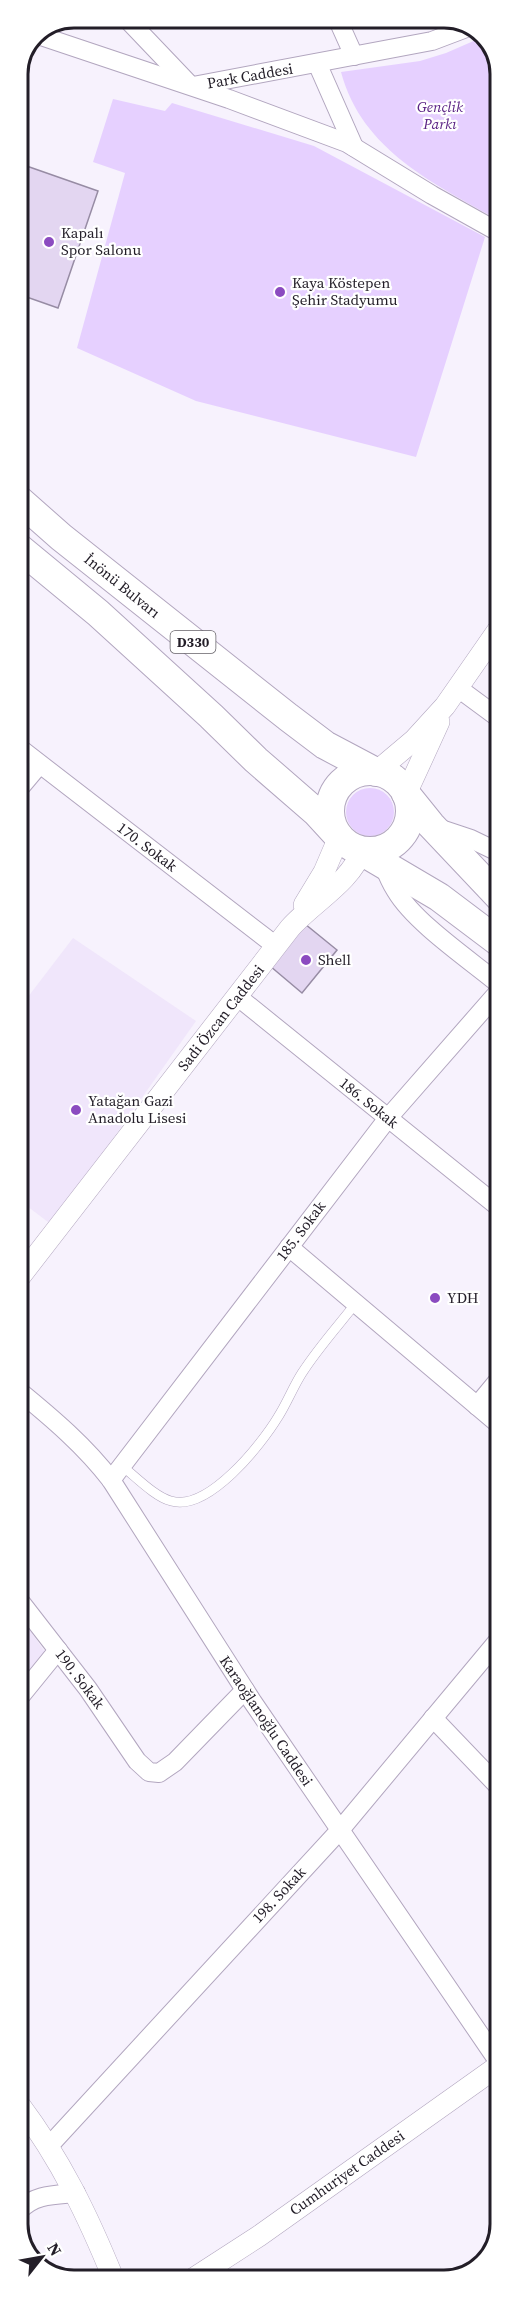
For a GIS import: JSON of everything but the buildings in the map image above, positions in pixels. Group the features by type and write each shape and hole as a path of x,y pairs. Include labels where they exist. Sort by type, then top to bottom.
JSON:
{"highway":[{"name":"İnönü Bulvarı","path":"28,507 113,579 288,717 325,745 376,772"},
{"name":"D330","path":"28,555 107,621 256,760 360,850 439,897 490,935"},
{"path":"406,794 410,806 410,819 405,831 397,842 374,852 360,850 330,815 335,792 353,775 376,772 389,776 399,783 432,825 490,887"}],"street":[{"path":"136,28 192,86 315,129 354,147 490,227"},
{"path":"342,29 354,56"},
{"name":"Park Caddesi","path":"47,38 192,86 432,41 459,31"},
{"path":"317,63 354,147"},
{"path":"376,772 414,740 458,688 490,642"},
{"path":"458,688 490,712"},
{"path":"406,794 458,688"},
{"name":"170. Sokak","path":"28,756 276,946"},
{"path":"28,778 39,765"},
{"path":"432,825 490,848"},
{"path":"360,850 406,904 490,977"},
{"name":"Sadi Özcan Caddesi","path":"28,1266 290,928 324,872 360,850"},
{"name":"186. Sokak","path":"238,997 490,1200"},
{"name":"185. Sokak","path":"117,1473 388,1118 490,1001"},
{"path":"290,1247 490,1417"},
{"path":"477,1406 490,1390"},
{"name":"Karaoğlanoğlu Caddesi","path":"28,1399 96,1460 117,1473 245,1690 490,2049"},
{"name":"190. Sokak","path":"28,1612 88,1689 138,1761 153,1773 170,1767 245,1690"},
{"path":"28,1687 58,1650"},
{"name":"198. Sokak","path":"49,2146 340,1830 490,1650"},
{"path":"433,1718 490,1778"},
{"name":"Cumhuriyet Caddesi","path":"206,2270 259,2236 490,2071"},
{"path":"28,2117 49,2146 76,2193 110,2270"},
{"path":"28,2204 41,2197 76,2193"}],"lane":[{"path":"117,1473 172,1502 197,1498 210,1491 224,1481 254,1451 268,1433 302,1373 356,1303"}],"shaded area":[{"name":"Yatağan Gazi Anadolu Lisesi","path":"73,938 196,1021 52,1225 28,1207 28,997"},
{"path":"28,1628 45,1652 28,1672"}],"green space":[{"name":"Gençlik Parkı","path":"475,40 490,66 490,215 427,178 383,144 351,100 341,72 420,61"},
{"name":"Kaya Köstepen Şehir Stadyumu","path":"113,99 165,111 172,103 314,146 485,237 416,457 196,401 77,348 125,173 93,162"},
{"path":"370,788 387,795 394,812 387,829 370,836 353,829 346,812 353,795"}],"place":[{"name":"Kapalı Spor Salonu","path":"49,242"},
{"name":"Kaya Köstepen Şehir Stadyumu","path":"280,292"},
{"name":"Shell","path":"306,960"},
{"name":"Yatağan Gazi Anadolu Lisesi","path":"76,1110"},
{"name":"YDH","path":"435,1298"}]}
